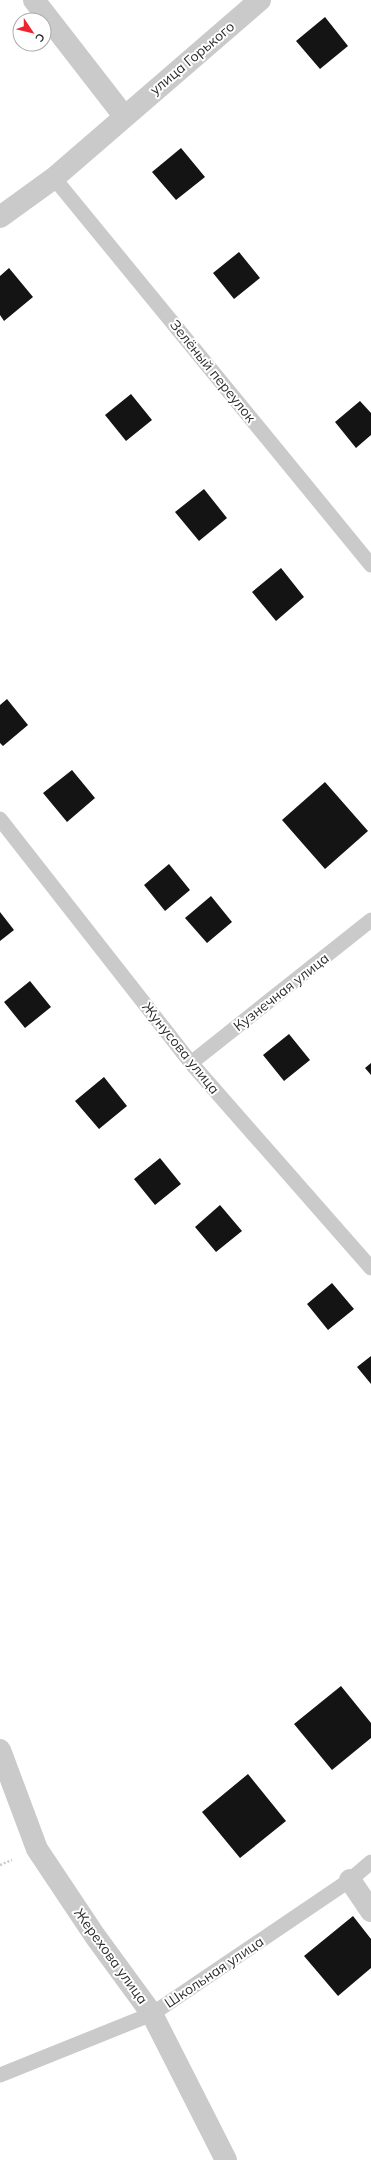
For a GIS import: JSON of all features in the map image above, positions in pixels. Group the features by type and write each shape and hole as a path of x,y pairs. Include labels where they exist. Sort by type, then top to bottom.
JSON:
{"street":[{"path":"34,0 124,116"},
{"name":"улица Горького","path":"0,217 54,178 260,0"},
{"name":"Жерехова улица","path":"0,1750 37,1849 95,1936 152,2014 226,2160"},
{"path":"350,1880 371,1911"}],"lane":[{"name":"Зелёный переулок","path":"54,178 371,565"},
{"name":"Жунусова улица","path":"0,819 191,1063 371,1268"},
{"name":"Кузнечная улица","path":"191,1063 371,920"},
{"name":"Школьная улица","path":"0,2075 152,2014 350,1880 371,1862"}],"building":[{"path":"325,17 348,46 320,69 296,41"},
{"path":"181,148 205,177 176,200 152,172"},
{"path":"239,252 260,278 234,299 213,273"},
{"path":"9,268 33,297 4,321 0,315 0,276"},
{"path":"131,394 152,420 126,441 105,415"},
{"path":"360,401 371,413 371,435 356,448 335,422"},
{"path":"204,489 227,518 199,541 175,512"},
{"path":"281,568 304,597 276,621 252,592"},
{"path":"7,699 28,725 3,746 0,743 0,705"},
{"path":"72,770 95,798 67,822 43,793"},
{"path":"325,782 368,831 325,869 282,820"},
{"path":"169,864 190,890 165,911 144,885"},
{"path":"211,896 232,922 207,943 185,918"},
{"path":"0,912 14,930 0,941"},
{"path":"30,981 51,1007 25,1028 4,1002"},
{"path":"289,1034 310,1060 284,1081 263,1055"},
{"path":"371,1063 371,1075 365,1068"},
{"path":"104,1077 127,1106 99,1129 75,1101"},
{"path":"160,1158 181,1184 155,1205 134,1179"},
{"path":"220,1205 242,1231 216,1252 195,1227"},
{"path":"332,1283 354,1309 328,1330 307,1304"},
{"path":"371,1356 371,1384 357,1367"},
{"path":"341,1686 371,1723 371,1738 332,1770 294,1724"},
{"path":"248,1774 286,1821 240,1858 202,1812"},
{"path":"353,1916 371,1939 371,1968 338,1996 304,1956"}]}
